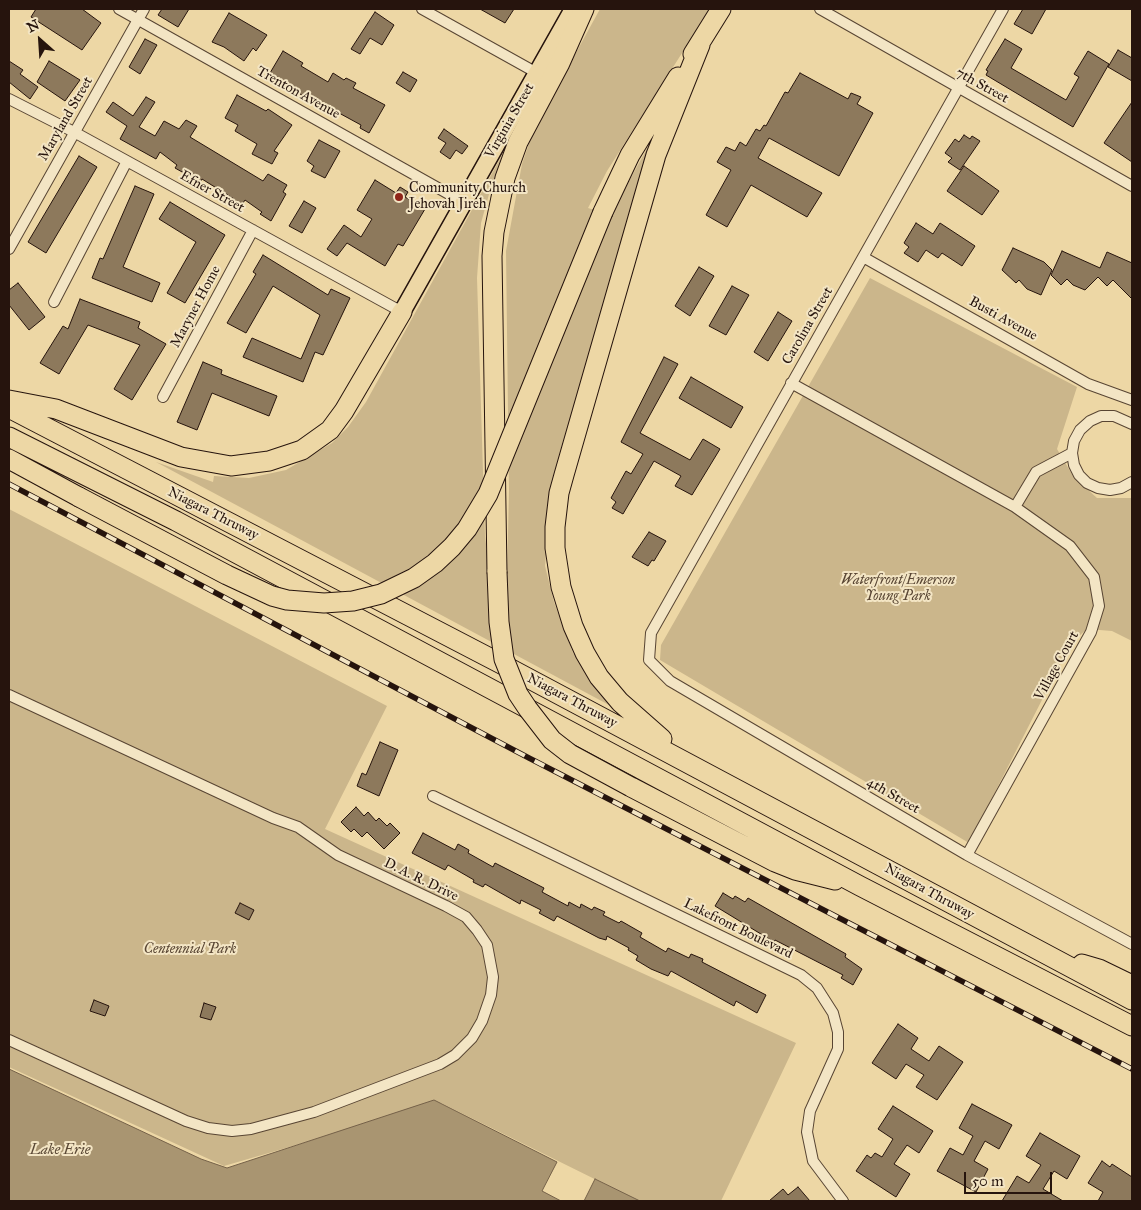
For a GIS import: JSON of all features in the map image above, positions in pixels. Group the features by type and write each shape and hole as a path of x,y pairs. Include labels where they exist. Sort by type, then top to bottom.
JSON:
{"highway":[{"path":"584,9 560,63 518,142 505,178 494,232 492,256 497,572 499,622 504,659 518,694 528,710 552,740 570,754 782,865 860,886"},
{"path":"9,459 227,575 272,596 304,603 353,600 381,594 414,578 435,563 467,530 488,494 603,212 630,155 672,85 722,9"},
{"path":"700,45 656,155 567,465 557,510 555,548 557,569 568,613 579,641 599,678 630,712 705,772"},
{"path":"9,400 56,409 181,457 230,466 269,461 302,450 330,430 344,411 402,312"},
{"name":"Niagara Thruway","path":"9,408 705,772 1132,1000"},
{"name":"Niagara Thruway","path":"9,437 176,522 860,886 1132,1026"},
{"path":"1038,951 1100,969 1132,985"}],"main road":[{"name":"Virginia Street","path":"402,312 573,9"}],"street":[{"name":"Trenton Avenue","path":"119,9 463,202"},
{"name":"Maryland Street","path":"12,239 144,9"},
{"path":"422,9 537,73"},
{"name":"7th Street","path":"820,9 1132,186"},
{"name":"Carolina Street","path":"649,660 651,633 1003,9"},
{"name":"Efner Street","path":"9,99 74,132 402,312"},
{"path":"54,302 126,161"},
{"name":"Maryner Home","path":"163,397 253,230"},
{"name":"Busti Avenue","path":"863,257 1088,384 1132,400"},
{"name":"Village Court","path":"792,383 1015,507 1070,546 1094,577 1099,606 1091,632 967,855"},
{"path":"1132,424 1114,416 1102,416 1090,421 1080,430 1074,441 1072,453 1074,465 1079,475 1088,483 1098,488 1110,490 1121,488 1132,482"},
{"path":"1015,507 1036,472 1072,453"},
{"name":"4th Street","path":"649,660 670,681 967,855 1132,944"},
{"name":"D. A. R. Drive","path":"9,695 274,818 298,827 338,855 446,906 466,918 487,945 493,977 491,995 482,1021 466,1044 440,1064 314,1112 251,1129 232,1131 208,1128 186,1121 9,1040"},
{"name":"Lakefront Boulevard","path":"433,796 792,970 817,988 833,1014 838,1032 838,1049 810,1111 807,1132 813,1161 843,1201"}],"green space":[{"path":"600,9 710,9 607,171 588,208 610,215 658,129 550,508 545,566 554,602 573,653 609,705 156,462 213,482 214,476 249,478 286,470 332,443 348,427 366,402 511,139 491,187 481,223 477,278 485,536 490,575 507,576 509,491 506,251 522,164 534,129"},
{"name":"Waterfront/Emerson Young Park","path":"870,278 1077,387 1057,449 1073,476 1097,498 1132,498 1132,641 1112,631 1087,629 1071,643 969,843 660,660 661,645"},
{"name":"Centennial Park","path":"9,509 387,706 325,829 796,1043 721,1201 639,1201 441,1103 224,1166 9,1067"}],"water":[{"name":"Lake Erie","path":"9,1069 201,1159 227,1168 434,1100 557,1162 542,1191 561,1201 9,1201"},
{"path":"595,1179 640,1201 584,1201"}],"building":[{"path":"36,9 82,9 101,23 82,50 31,17"},
{"path":"162,9 189,9 178,27 158,15"},
{"path":"480,9 514,9 505,23"},
{"path":"1023,9 1046,9 1032,34 1014,24"},
{"path":"375,12 394,25 382,45 370,38 360,54 351,49"},
{"path":"229,13 267,35 256,51 253,48 244,61 224,47 212,42"},
{"path":"145,39 157,45 140,74 129,67"},
{"path":"1005,39 1022,49 1011,68 1066,100 1079,77 1074,74 1088,51 1109,64 1073,127 986,75 988,71 986,70"},
{"path":"1118,50 1132,58 1132,81 1108,67"},
{"path":"283,51 303,63 301,66 328,82 333,73 344,80 346,78 356,83 353,88 385,105 369,133 360,128 361,125 339,113 314,101 313,103 293,89 294,87 270,73"},
{"path":"9,61 23,70 20,74 38,87 30,99 9,82"},
{"path":"49,61 80,80 65,101 37,82"},
{"path":"403,72 417,80 410,92 396,83"},
{"path":"800,73 848,99 851,93 861,97 857,104 873,113 839,176 769,138 758,158 822,193 807,217 751,185 727,227 706,215 731,170 717,162 726,147 735,151 740,142 746,146 756,129 760,131 764,125 766,126 785,92 788,93"},
{"path":"237,95 266,111 268,109 292,125 274,151 278,153 272,164 252,154 257,144 235,131 238,125 225,118"},
{"path":"146,97 155,102 139,127 155,136 164,121 179,129 186,120 197,126 190,137 263,181 268,174 287,185 283,192 286,194 271,221 245,200 241,206 233,201 234,199 202,179 200,182 175,168 177,165 160,152 156,159 120,139 127,126 106,112 113,102 133,116"},
{"path":"1132,102 1132,162 1104,143"},
{"path":"444,129 468,146 462,154 456,150 450,159 440,152 446,143 438,138"},
{"path":"964,135 970,139 972,136 980,141 960,170 948,162 952,158 945,153 955,139 959,142"},
{"path":"319,140 340,151 325,178 311,171 314,166 307,161"},
{"path":"79,156 97,167 46,253 28,242"},
{"path":"964,166 999,191 982,215 947,191"},
{"path":"375,180 396,193 400,187 408,192 405,197 425,209 403,246 398,244 385,266 347,243 337,256 327,249 344,225 361,237 372,219 357,210"},
{"path":"135,186 154,194 123,267 160,283 152,302 92,278 100,258 103,259"},
{"path":"304,201 316,208 302,233 289,226"},
{"path":"170,202 225,235 185,303 167,293 196,242 159,219"},
{"path":"916,223 933,234 940,223 975,246 962,266 942,253 938,258 926,250 918,262 904,253 909,247 904,243"},
{"path":"1013,248 1044,262 1052,270 1041,295 1027,289 1019,280 1016,283 1002,270"},
{"path":"1062,251 1100,268 1107,252 1132,263 1132,299 1113,280 1107,286 1098,277 1085,290 1073,285 1067,279 1061,285 1051,275"},
{"path":"263,255 328,295 331,289 350,298 323,355 315,352 303,382 243,357 252,338 301,359 320,315 273,286 246,333 227,323 256,274 253,272"},
{"path":"699,267 714,276 690,316 675,306"},
{"path":"18,283 45,317 29,330 9,305 9,290"},
{"path":"732,286 749,295 726,335 709,326"},
{"path":"80,299 140,322 138,328 166,344 132,400 114,389 140,345 88,325 59,374 40,363 63,326 68,329"},
{"path":"778,312 792,321 768,361 754,352"},
{"path":"664,357 678,364 640,433 690,460 703,439 720,449 692,495 675,486 681,476 654,461 623,514 612,508 616,502 611,498 626,471 631,474 643,454 621,442"},
{"path":"203,362 222,370 221,374 277,396 269,416 212,393 197,430 177,422"},
{"path":"691,377 743,407 731,428 679,398"},
{"path":"649,532 666,541 654,561 652,560 648,566 632,557"},
{"path":"380,742 398,750 379,796 357,786 362,773 366,775"},
{"path":"356,807 364,816 368,812 376,821 379,818 387,826 390,823 400,833 384,849 367,832 362,837 354,829 351,832 341,822"},
{"path":"423,833 455,850 458,844 469,850 468,853 493,867 495,863 544,888 542,892 568,906 569,902 580,908 581,904 592,910 594,907 605,912 603,915 619,923 621,921 642,933 640,937 666,952 668,948 689,958 691,954 703,959 702,962 766,995 757,1013 736,1001 734,1006 671,971 668,976 651,969 636,960 638,956 628,950 629,948 607,936 606,940 599,938 557,916 554,921 539,913 541,910 521,900 520,904 485,884 483,887 448,865 445,870 412,853"},
{"path":"723,893 733,899 735,896 745,902 748,898 846,954 845,957 862,969 853,985 841,978 843,975 775,940 774,942 715,906"},
{"path":"240,903 254,910 249,920 235,913"},
{"path":"94,1000 109,1006 105,1016 90,1011"},
{"path":"204,1003 216,1007 211,1020 200,1017"},
{"path":"898,1024 918,1038 911,1049 929,1061 939,1046 963,1062 937,1100 916,1087 924,1075 906,1064 896,1079 872,1063"},
{"path":"972,1104 1012,1125 999,1149 985,1141 974,1161 988,1169 976,1192 937,1171 950,1148 963,1155 973,1136 959,1128"},
{"path":"893,1106 933,1131 919,1153 907,1145 894,1164 910,1174 896,1197 856,1171 867,1155 871,1158 875,1153 882,1157 893,1139 878,1129"},
{"path":"1040,1133 1080,1156 1067,1179 1054,1171 1043,1189 1063,1201 1002,1201 1017,1176 1029,1183 1041,1165 1026,1156"},
{"path":"1102,1161 1110,1167 1112,1164 1132,1177 1132,1201 1098,1201 1103,1192 1088,1183"},
{"path":"798,1187 810,1201 769,1201 783,1189 788,1195"}],"railway":[{"path":"9,484 529,758 1132,1069"}],"place":[{"name":"Community Church Jehovah Jireh","path":"399,197"}]}
